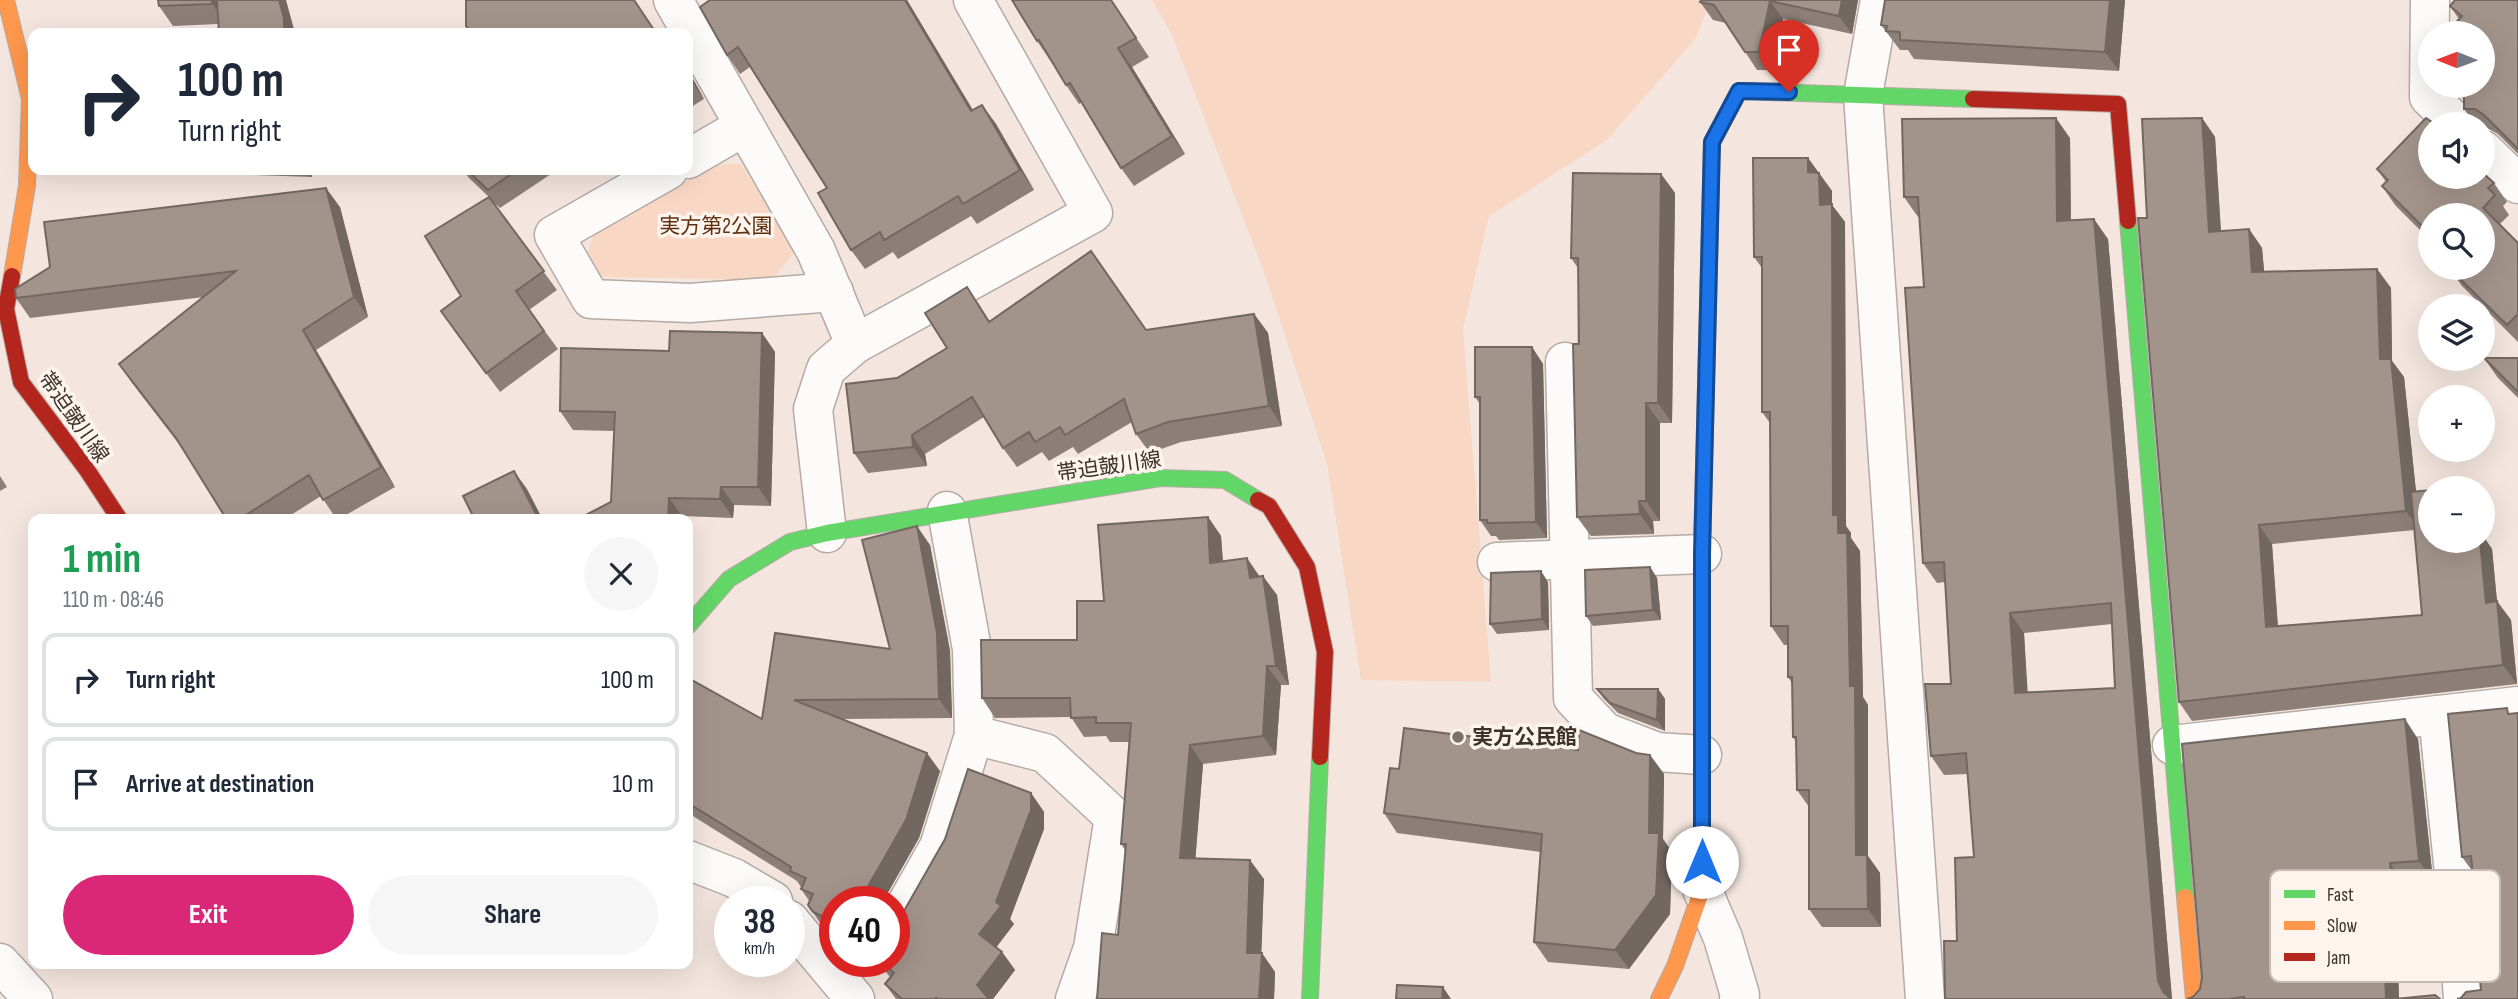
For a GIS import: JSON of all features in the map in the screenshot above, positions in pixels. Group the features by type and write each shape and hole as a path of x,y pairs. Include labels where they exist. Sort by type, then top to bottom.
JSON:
{"street":[{"name":"帯迫皷川線","path":"6,0 28,91"},
{"path":"673,0 689,28"},
{"path":"827,533 813,409 826,369 855,344 1093,213 973,0"},
{"path":"1880,0 1863,95 1925,999"},
{"path":"2430,0 2429,97 2445,112"},
{"path":"693,35 816,251 855,344"},
{"path":"1659,999 1675,966 1702,888 1702,554 1712,142 1739,91 2118,104 2194,999"},
{"path":"693,156 745,126"},
{"name":"帯迫皷川線","path":"28,157 27,186 6,309 21,382 87,470 116,514"},
{"path":"2495,162 2518,184"},
{"path":"659,175 554,235 591,299 690,303 834,292"},
{"path":"1565,362 1573,698 1605,732 1657,752 1702,755"},
{"name":"帯迫皷川線","path":"693,620 729,579 789,542 827,533 947,511 1160,478 1225,480 1269,506 1307,567 1325,652 1311,999"},
{"path":"910,898 939,847 974,735 972,649 947,511"},
{"path":"1497,562 1702,554"},
{"path":"2172,745 2518,706"},
{"path":"2438,715 2454,870"},
{"path":"974,735 1045,753 1114,817 1093,948 1075,999"},
{"path":"693,862 748,886"},
{"path":"1702,888 1723,938 1739,999"},
{"path":"805,935 854,981"},
{"path":"0,963 33,999"}],"green space":[{"path":"1152,0 1710,0 1696,38 1607,140 1489,216 1463,329 1491,682 1361,680 1327,464 1264,272 1172,35"},
{"name":"実方第2公園","path":"716,164 741,164 795,252 772,280 601,277 587,254 594,233"}],"building":[{"path":"158,0 212,0 212,4 159,6"},
{"path":"217,0 279,0 284,28 219,28"},
{"path":"466,0 634,0 653,28 467,28"},
{"path":"710,0 905,0 971,111 982,105 1020,170 963,204 958,196 884,240 880,232 851,250 818,193 827,188 738,47 727,55 700,7"},
{"path":"1012,0 1111,0 1136,38 1118,48 1172,136 1121,168 1070,83 1066,85"},
{"path":"1701,0 1842,0 1839,16 1770,1 1759,52 1745,52 1714,5 1700,2"},
{"path":"1885,0 2110,0 2105,52 1900,40 1900,32 1886,31 1887,26 1881,25"},
{"path":"2455,0 2518,0 2518,149 2495,126 2495,112 2464,109 2464,98 2496,98 2496,21 2457,21 2462,16 2450,6"},
{"path":"2056,118 2057,221 2094,219 2158,981 2163,992 2171,999 1945,999 1944,941 1957,941 1955,858 1974,857 1966,753 1931,756 1925,684 1951,684 1944,562 1923,563 1905,288 1924,287 1918,197 1904,197 1902,119","holes":["2111,603 2115,688 2015,693 2010,613"]},
{"path":"2202,118 2209,232 2249,229 2252,272 2377,269 2380,359 2391,359 2406,511 2259,525 2266,627 2422,615 2411,492 2418,491 2418,553 2481,553 2486,603 2497,601 2503,665 2179,702 2138,218 2147,218 2142,119"},
{"path":"2418,126 2418,189 2489,189 2495,195 2488,203 2418,203 2418,222 2382,186 2388,180 2377,169"},
{"path":"1753,158 1808,158 1808,172 1819,173 1820,205 1832,204 1833,515 1838,515 1838,533 1847,533 1850,686 1855,686 1856,855 1867,855 1868,909 1809,909 1809,790 1797,790 1792,677 1788,677 1788,626 1771,626 1770,412 1762,412 1762,257 1754,257"},
{"path":"1573,173 1661,174 1658,403 1646,403 1646,501 1639,501 1640,514 1577,517 1573,344 1579,344 1578,258 1571,258"},
{"path":"472,175 510,175 488,190"},
{"path":"326,188 354,297 303,330 381,467 323,500 309,475 247,514 223,514 176,438 119,364 236,271 16,298 15,289 50,267 44,222"},
{"path":"489,197 544,271 516,291 544,331 486,373 441,311 461,296 425,236"},
{"path":"2495,220 2518,243 2518,314 2507,325 2495,313 2495,294 2475,294 2461,280 2495,280"},
{"path":"1091,251 1146,330 1254,314 1269,406 1168,422 1136,434 1124,399 1065,435 1060,427 1035,442 1029,432 1003,448 972,397 912,435 913,447 854,453 846,384 897,378 947,348 925,313 967,287 989,322"},
{"path":"670,331 762,333 758,487 721,487 720,499 669,498 668,514 588,514 611,502 615,412 560,411 561,348 669,351"},
{"path":"1475,347 1532,347 1536,522 1487,523 1487,520 1480,520 1480,397 1475,397"},
{"path":"2495,358 2518,358 2518,392 2495,369"},
{"path":"514,471 536,514 472,514 463,496"},
{"path":"1208,517 1210,563 1247,558 1250,578 1263,576 1276,666 1267,666 1263,736 1190,745 1180,858 1250,860 1247,953 1262,953 1259,999 1097,999 1102,933 1118,935 1126,844 1121,844 1131,723 1096,723 1096,717 1071,718 1070,698 982,698 981,640 1077,640 1077,601 1104,601 1098,525"},
{"path":"917,526 937,633 939,699 794,700 927,753 906,820 868,886 819,886 819,915 808,905 813,894 805,891 805,886 802,886 806,878 790,871 791,867 693,806 693,681 762,719 775,633 890,649 862,540"},
{"path":"1650,567 1653,610 1586,616 1585,570"},
{"path":"1541,571 1542,619 1490,624 1491,573"},
{"path":"1597,689 1658,689 1657,720 1610,703"},
{"path":"2507,708 2508,714 2518,713 2518,999 2457,999 2466,992 2481,990 2480,982 2500,982 2500,870 2472,870 2471,856 2462,857 2448,714"},
{"path":"2405,719 2419,861 2390,863 2391,870 2270,870 2270,982 2385,982 2386,999 2187,999 2200,989 2202,978 2182,744"},
{"path":"1404,728 1578,750 1579,730 1636,753 1650,755 1649,833 1659,833 1656,895 1615,950 1534,942 1542,834 1384,813 1390,768 1399,769"},
{"path":"968,769 1031,793 1031,810 996,902 1001,906 979,934 1002,952 977,985 989,999 902,999 885,984 891,977 910,977 910,900 945,839"},
{"path":"1397,985 1443,987 1442,999 1396,999"},
{"path":"2435,995 2440,999 2395,999"}],"traffic: fast":[{"path":"1702,546 1712,142 1739,91 1973,99"},
{"path":"2128,221 2185,897"},
{"path":"693,620 729,579 790,542 827,533 1160,478 1225,480 1258,500"},
{"path":"1310,999 1320,757"}],"traffic: slow":[{"path":"6,0 28,91"},
{"path":"12,276 27,186 28,157"},
{"path":"1659,999 1675,966 1702,889 1702,546"},
{"path":"2185,897 2194,999"}],"traffic: jam":[{"path":"1973,99 2118,104 2128,221"},
{"path":"12,276 6,309 21,382 87,470 116,514"},
{"path":"1258,500 1269,506 1307,567 1325,652 1320,757"}],"place":[{"name":"実方公民館","path":"1458,737"}],"route":[{"path":"1702,862 1702,554 1712,142 1739,91 1789,92"}]}
